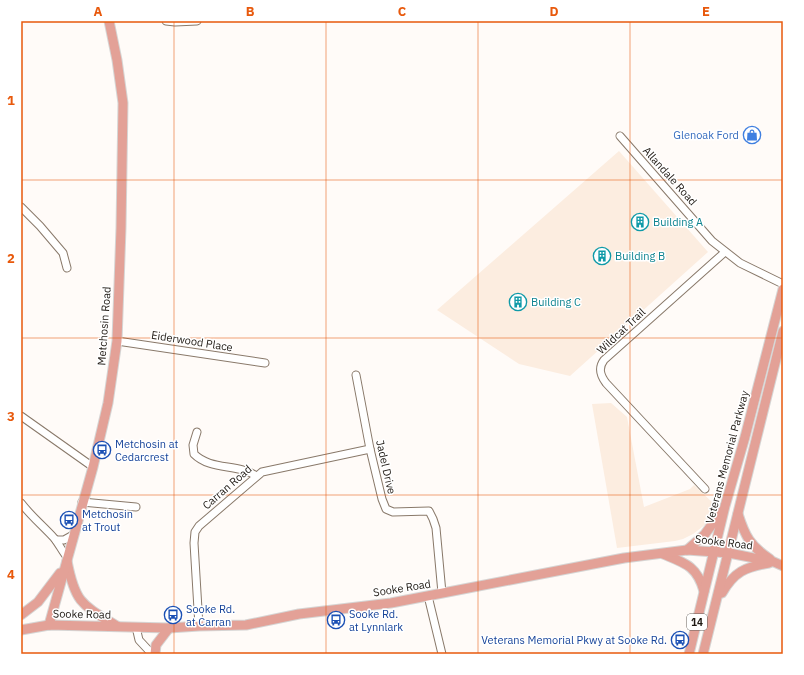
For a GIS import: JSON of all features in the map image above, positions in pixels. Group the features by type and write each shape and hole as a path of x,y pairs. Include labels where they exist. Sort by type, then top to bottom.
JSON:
{"main road":[{"name":"Metchosin Road","path":"49,625 82,502 93,467 108,403 117,341 123,103 118,60 109,21"},
{"name":"Veterans Memorial Parkway","path":"689,654 725,506 745,437 783,289"},
{"name":"Veterans Memorial Parkway","path":"703,654 783,331"},
{"path":"687,550 712,526 725,506"},
{"path":"737,512 743,531 751,543 760,552 774,562"},
{"name":"Sooke Road","path":"21,630 49,625 169,628 246,625 299,614 390,603 624,558 687,550 729,553 774,562 783,566"},
{"path":"661,553 684,562 694,569 701,580 704,590"},
{"path":"67,557 74,588 79,598 85,605 119,627"},
{"path":"715,608 726,586 738,573 749,567 774,562"},
{"path":"21,615 38,602 64,569"},
{"path":"155,654 156,645 169,628"}],"street":[{"path":"166,21 197,21"},
{"name":"Allandale Road","path":"620,136 712,241 725,252 751,269 783,284"},
{"path":"21,206 62,253 67,268"},
{"name":"Wildcat Trail","path":"705,489 606,383 600,373 600,368 604,360 725,252"},
{"name":"Eiderwood Place","path":"117,341 265,363"},
{"name":"Jadel Drive","path":"356,375 370,449 382,500 386,509 393,512 429,511 434,519 436,528 442,593"},
{"path":"21,416 93,467"},
{"path":"197,432 193,445 194,454 200,460 249,471 256,476"},
{"name":"Carran Road","path":"199,626 194,543 195,532 199,526 256,476 268,469 370,449"},
{"path":"82,502 136,508"},
{"path":"21,503 56,540 60,549 67,557"},
{"path":"56,540 64,540 73,535"},
{"path":"428,596 442,654"},
{"path":"136,627 139,640 152,654"}],"shaded area":[{"path":"619,151 708,252 570,376 519,364 437,310"},
{"path":"611,403 627,417 644,507 690,489 694,485 715,505 706,524 693,534 675,541 617,548 592,404"}],"place":[{"name":"Glenoak Ford","path":"752,135"},
{"name":"Building A","path":"640,222"},
{"name":"Building B","path":"602,256"},
{"name":"Building C","path":"518,302"},
{"name":"Metchosin at Cedarcrest","path":"102,450"},
{"name":"Metchosin at Trout","path":"69,520"},
{"name":"Sooke Rd. at Carran","path":"173,615"},
{"name":"Sooke Rd. at Lynnlark","path":"336,620"},
{"name":"Veterans Memorial Pkwy at Sooke Rd.","path":"680,640"}]}
